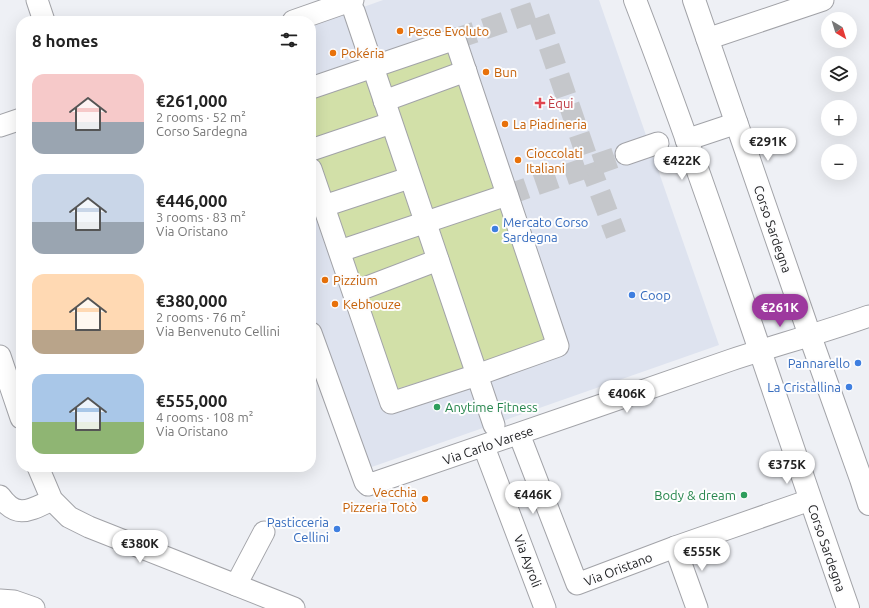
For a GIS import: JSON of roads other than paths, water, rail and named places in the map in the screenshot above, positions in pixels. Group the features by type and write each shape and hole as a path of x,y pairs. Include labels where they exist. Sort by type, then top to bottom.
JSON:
{"main road":[{"name":"Corso Sardegna","path":"635,0 760,351 848,608"},
{"name":"Corso Sardegna","path":"694,0 869,504"}],"street":[{"path":"37,0 42,16"},
{"path":"707,39 822,0"},
{"path":"312,16 354,5 409,178 494,424"},
{"path":"316,86 455,39 558,346 477,375 391,403 316,183"},
{"path":"384,101 466,71"},
{"path":"0,126 16,121"},
{"path":"316,148 392,123"},
{"path":"686,140 737,123"},
{"path":"626,154 658,143"},
{"path":"324,206 409,178"},
{"path":"340,251 507,194"},
{"path":"354,292 438,260"},
{"path":"760,351 869,316"},
{"name":"Via Carlo Varese","path":"316,347 365,482 368,484 484,446 760,351"},
{"path":"0,356 16,403"},
{"name":"Via Oristano","path":"519,434 577,584 675,546 810,500"},
{"name":"Via Ayroli","path":"484,446 545,608"},
{"path":"40,472 52,500 69,517 89,527 294,608"},
{"path":"0,496 12,509 25,511 52,500"},
{"path":"236,585 264,532"},
{"path":"675,546 697,608"},
{"path":"11,603 34,608"}],"tunnel":[{"path":"455,39 537,11 590,166 616,235"},
{"path":"507,195 626,154"}],"place":[{"name":"Pesce Evoluto","path":"400,31"},
{"name":"Pokéria","path":"333,53"},
{"name":"Bun","path":"486,72"},
{"name":"Èqui","path":"540,103"},
{"name":"La Piadineria","path":"505,124"},
{"name":"Cioccolati Italiani","path":"518,160"},
{"name":"Mercato Corso Sardegna","path":"495,229"},
{"name":"Pizzium","path":"325,280"},
{"name":"Coop","path":"632,295"},
{"name":"Kebhouze","path":"335,304"},
{"name":"Pannarello","path":"858,363"},
{"name":"La Cristallina","path":"849,387"},
{"name":"Anytime Fitness","path":"437,407"},
{"name":"Body & dream","path":"744,495"},
{"name":"Vecchia Pizzeria Totò","path":"425,499"},
{"name":"Pasticceria Cellini","path":"337,529"}]}
